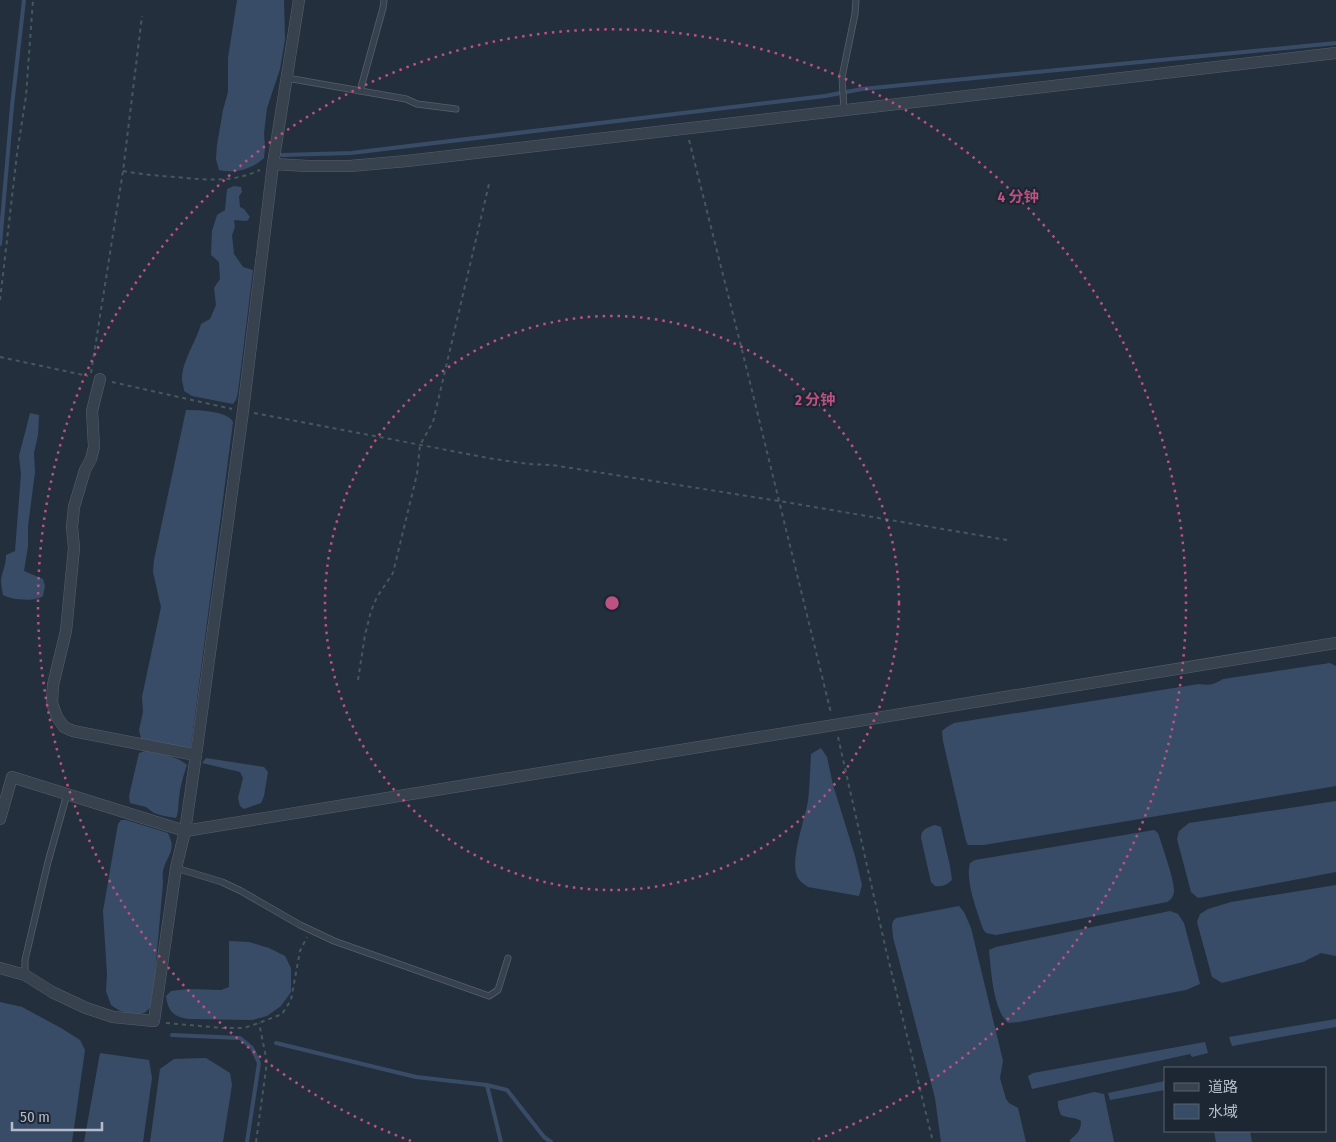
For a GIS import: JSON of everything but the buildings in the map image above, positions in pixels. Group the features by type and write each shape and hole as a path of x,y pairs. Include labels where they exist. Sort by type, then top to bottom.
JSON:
{"street":[{"path":"0,968 24,975 52,992 86,1008 113,1017 154,1021 176,868 185,831 196,755 243,411 273,164 299,0"},
{"path":"273,164 350,166 686,128 844,104 1336,53"},
{"path":"95,378 92,410 94,447 74,507 72,527 74,548 66,632 53,685 52,703 57,717 64,727 73,731 196,755"},
{"path":"0,819 12,777 185,831 1336,643"}],"lane":[{"path":"360,90 384,0"},
{"path":"844,104 842,77 855,14 856,0"},
{"path":"286,78 406,99 417,104 456,109"},
{"path":"24,975 25,960 44,880 67,794"},
{"path":"176,868 222,882 334,941 489,996 498,990 508,958"}],"path":[{"path":"0,300 26,96 33,0"},
{"path":"95,378 142,16"},
{"path":"686,128 779,501 828,708 835,725 886,950 933,1142"},
{"path":"122,172 216,181 248,175 273,164"},
{"path":"358,680 371,611 377,597 393,573 417,474 420,445 433,422 489,184"},
{"path":"0,356 243,411 420,445 528,464 552,465 779,501 1007,540"},
{"path":"154,1021 223,1028 244,1028 282,1014 291,1000 300,951 310,930"},
{"path":"256,1142 267,1062 266,1049 259,1023"}],"water":[{"path":"237,0 284,0 285,39 280,69 267,108 264,158 243,170 225,171 219,170 216,159 223,110 228,92 228,58"},
{"path":"234,186 241,187 242,192 239,196 240,207 250,217 247,221 234,220 235,227 232,235 234,254 243,267 253,270 238,392 233,404 192,396 184,391 182,379 184,365 201,324 210,319 216,305 214,288 220,279 219,262 211,255 212,231 217,215 225,210 227,189"},
{"path":"186,410 219,413 230,418 233,422 189,751 141,739 139,730 143,712 142,697 161,607 153,572 154,560"},
{"path":"30,413 39,415 38,435 34,453 35,472 28,526 28,546 24,571 43,579 45,586 43,596 23,600 3,595 1,580 6,555 15,551 21,474 19,456"},
{"path":"1330,663 1336,666 1336,786 984,845 968,845 966,841 943,741 942,731 954,723 1199,684 1209,685 1223,679"},
{"path":"821,748 827,757 833,785 855,856 862,885 859,896 808,887 800,881 795,869 799,839 808,801 811,754"},
{"path":"145,751 173,757 187,765 179,794 176,818 154,813 146,807 130,803 129,796 139,753"},
{"path":"206,758 264,767 268,772 261,803 244,809 240,806 238,798 243,778 240,772 202,763"},
{"path":"1336,801 1336,872 1198,898 1191,892 1177,839 1179,831 1189,823"},
{"path":"121,820 168,833 172,845 163,872 155,974 150,1008 144,1013 136,1015 120,1011 111,1005 106,991 107,974 103,911 118,824"},
{"path":"935,825 941,827 952,880 940,886 935,886 931,882 921,838 923,831"},
{"path":"1154,830 1158,833 1174,887 1172,898 1167,902 996,935 986,933 983,929 972,896 969,878 970,863 975,860"},
{"path":"1336,885 1336,956 1321,953 1303,962 1222,983 1212,977 1197,922 1200,914 1208,909 1231,902"},
{"path":"959,906 964,912 971,928 1003,1061 1000,1078 1006,1099 1018,1108 1026,1142 941,1142 935,1098 893,937 892,926 896,918"},
{"path":"1170,911 1178,914 1184,923 1200,984 1186,990 1019,1022 1008,1023 1003,1017 996,999 989,950"},
{"path":"229,941 249,942 269,948 285,956 291,968 291,992 281,1006 267,1016 252,1020 189,1019 175,1015 170,1009 166,996 171,991 188,989 221,990 229,987"},
{"path":"0,1002 22,1007 80,1040 85,1050 72,1142 0,1142"},
{"path":"1336,1019 1336,1027 1232,1046 1229,1037"},
{"path":"1205,1042 1208,1053 1192,1057 1190,1054 1032,1089 1028,1076 1033,1073"},
{"path":"100,1053 149,1060 152,1078 143,1142 84,1142"},
{"path":"206,1058 230,1073 232,1085 223,1142 150,1142 160,1069 174,1059"},
{"path":"1164,1081 1164,1090 1110,1100 1108,1093"},
{"path":"1094,1092 1104,1094 1114,1142 1070,1142 1077,1134 1081,1121 1061,1115 1058,1101"},
{"path":"1214,1132 1250,1132 1252,1142 1216,1142"}],"waterway":[{"path":"0,244 12,106 24,0"},
{"path":"282,155 351,153 825,96 862,89 1336,43"},
{"path":"172,1035 240,1038 252,1048 259,1063 247,1142"},
{"path":"276,1043 416,1077 487,1085 507,1090 544,1137 551,1142"},
{"path":"487,1085 501,1142"}]}
